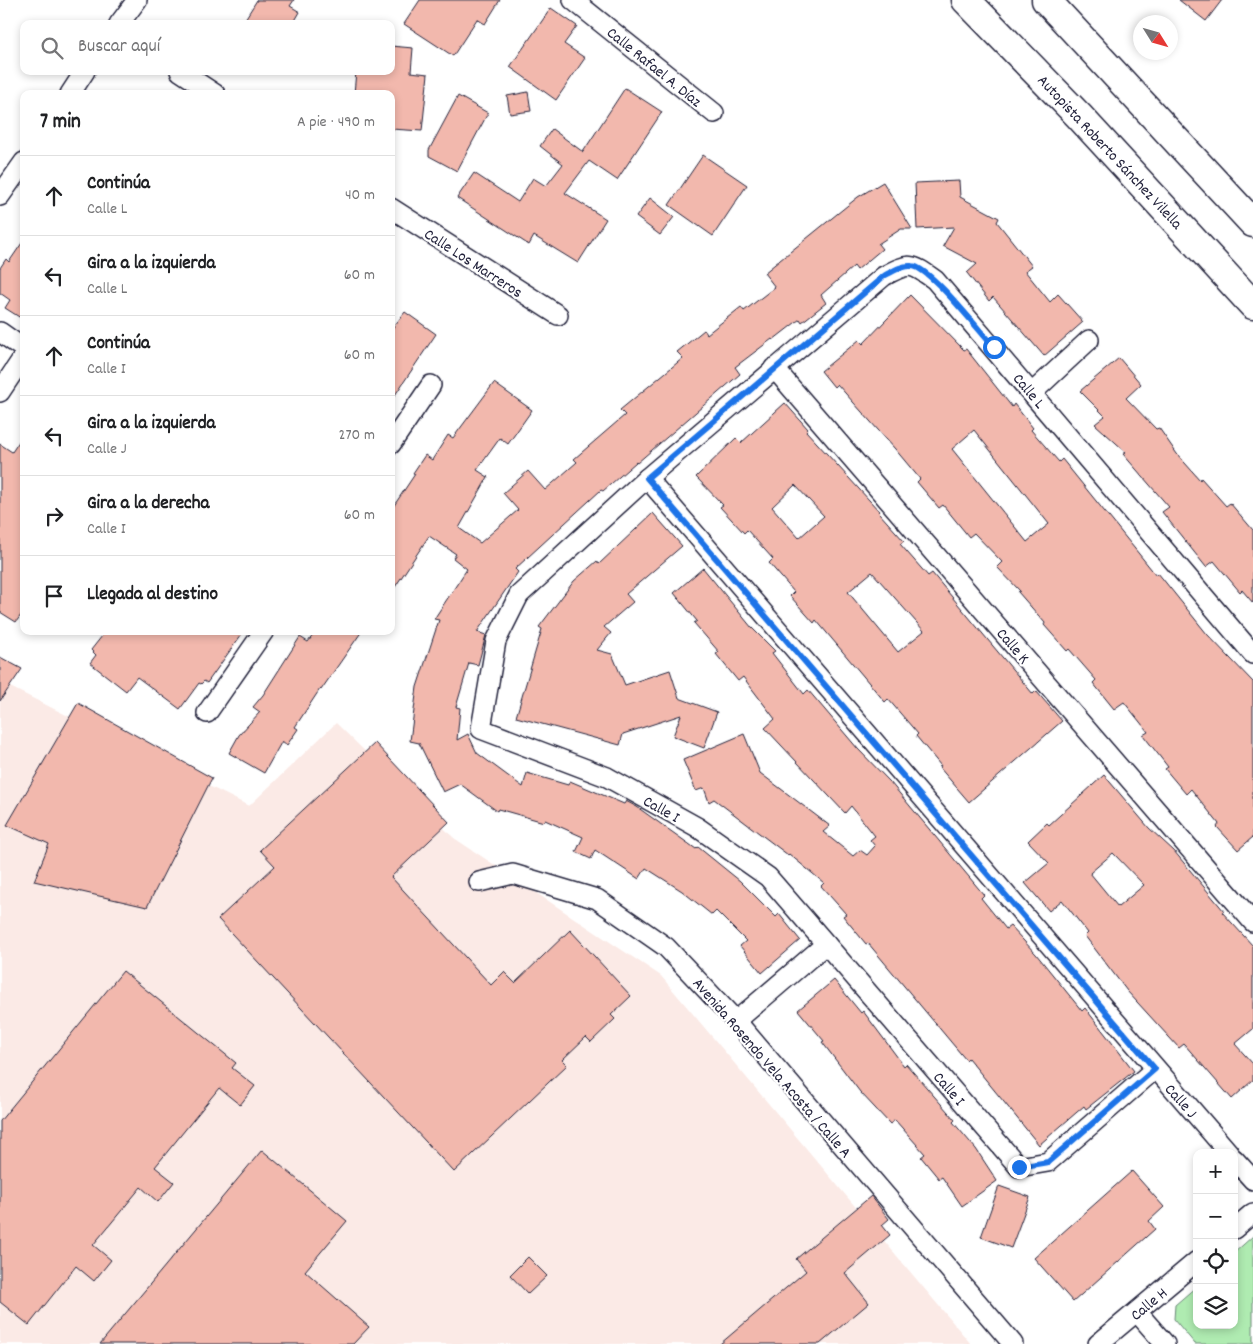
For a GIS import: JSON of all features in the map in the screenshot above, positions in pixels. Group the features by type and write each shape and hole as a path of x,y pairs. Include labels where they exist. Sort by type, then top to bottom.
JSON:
{"highway":[{"name":"Autopista Roberto Sánchez Vilella","path":"966,0 1079,116 1253,305"},
{"path":"1046,0 1253,223"}],"street":[{"path":"121,20 137,0"},
{"name":"Calle Rafael A. Díaz","path":"573,0 714,113"},
{"path":"73,90 83,75"},
{"path":"186,75 209,90"},
{"path":"0,196 20,168"},
{"name":"Calle Los Marreros","path":"395,211 558,316"},
{"name":"Calle L","path":"774,368 884,276 901,267 914,266 935,280 1253,654"},
{"path":"0,332 20,346"},
{"path":"1032,393 1089,340"},
{"path":"0,392 20,362"},
{"name":"Calle I","path":"774,368 647,478 519,595 496,641 481,729 607,777 697,827 768,878 1019,1167 1048,1162 1155,1069"},
{"name":"Calle K","path":"774,368 1253,922"},
{"path":"395,438 431,385"},
{"name":"Calle J","path":"647,478 1225,1149"},
{"path":"208,713 261,635"},
{"name":"Avenida Rosendo Vela Acosta / Calle A","path":"479,882 513,874 597,899 666,947 736,1022 1013,1344"},
{"path":"736,1022 826,944"},
{"path":"1238,1163 1253,1180"},
{"path":"1238,1226 1253,1213"},
{"name":"Calle H","path":"1098,1344 1193,1264"},
{"path":"1137,1312 1165,1344"}],"shaded area":[{"path":"0,682 249,806 336,723 454,838 661,976 971,1344 0,1344"}],"green space":[{"path":"1253,1236 1253,1344 1195,1344 1174,1319 1175,1305 1193,1289 1193,1329 1238,1329 1238,1249"}],"building":[{"path":"257,0 294,0 290,6 300,12 295,20 244,20"},
{"path":"420,0 500,0 485,24 477,19 453,56 404,24"},
{"path":"1179,0 1222,0 1206,21"},
{"path":"551,8 577,26 564,44 585,58 556,100 510,67"},
{"path":"395,46 413,48 411,72 428,74 422,131 395,129 395,90 354,90 356,75 395,75"},
{"path":"625,88 662,112 617,180 589,161 565,193 606,219 578,263 534,236 529,245 457,198 474,173 518,202 533,178 546,186 563,164 540,146 552,129 583,152"},
{"path":"528,92 531,111 510,114 507,96"},
{"path":"458,96 488,113 457,171 429,156 429,150"},
{"path":"703,155 747,185 713,236 669,205"},
{"path":"959,181 960,197 999,218 997,222 1032,266 1025,271 1050,302 1058,294 1083,322 1044,356 993,297 989,301 967,273 977,264 943,246 954,227 917,229 915,183"},
{"path":"883,182 912,229 901,229 878,244 882,249 857,270 854,266 821,295 826,303 802,322 800,319 735,367 740,374 637,463 603,491 601,490 515,569 518,572 477,632 486,635 478,665 469,663 456,707 460,708 457,740 468,734 477,753 523,787 527,773 568,785 570,781 624,804 626,801 696,849 698,847 740,881 776,917 779,914 800,940 762,973 740,946 746,941 716,911 712,915 682,891 646,868 639,879 595,850 591,859 576,852 583,837 545,820 544,822 498,809 497,811 460,784 443,792 419,743 410,741 417,687 439,620 434,619 467,569 453,558 456,554 429,536 395,587 395,504 425,455 432,460 448,435 453,438 494,383 532,410 508,444 500,438 477,470 488,477 459,528 480,543 518,510 503,493 528,471 545,490 577,462 574,459 625,415 620,410 683,358 677,352 704,330 707,334 741,307 744,311 775,287 764,273 858,197"},
{"path":"650,198 674,217 660,235 636,217"},
{"path":"20,246 20,317 5,308 10,300 0,293 0,268 6,259 9,262"},
{"path":"910,295 964,350 966,349 1012,407 1014,404 1033,428 1031,430 1059,462 1062,459 1156,575 1158,573 1207,634 1253,682 1253,837 1238,850 1217,827 1219,824 1191,789 1186,794 1165,769 1168,767 1143,735 1148,732 1124,702 1114,709 1093,683 1096,680 1069,649 1067,651 1044,625 1045,623 1018,592 1020,591 997,567 1002,562 974,533 969,537 943,505 939,508 917,482 920,479 895,449 837,384 834,387 821,371 859,340 863,344","holes":["974,430 1049,524 1027,542 952,449"]},
{"path":"405,312 436,334 395,395 395,325"},
{"path":"1119,358 1141,384 1126,398 1156,429 1159,428 1177,454 1200,480 1201,478 1226,506 1230,503 1253,530 1253,603 1242,590 1240,592 1214,561 1206,567 1162,512 1169,507 1123,454 1126,452 1095,424 1105,416 1080,391"},
{"path":"785,403 808,429 806,431 904,541 900,544 928,576 932,573 1033,694 1036,691 1062,721 969,802 939,767 941,766 916,736 918,734 888,699 885,702 816,620 814,623 790,596 794,592 769,563 773,559 747,530 744,533 720,507 723,505 696,477 736,438 741,443","holes":["795,485 824,516 799,538 772,507","872,572 924,631 898,652 848,592"]},
{"path":"20,440 20,616 16,622 0,612 0,444 12,452"},
{"path":"653,513 682,546 626,594 633,602 604,627 611,633 597,650 612,654 625,685 670,670 679,698 717,712 704,748 673,736 681,715 623,734 620,745 516,717 542,629 539,627 574,581 597,561 599,564"},
{"path":"703,568 752,628 775,651 772,653 804,694 808,690 858,749 890,782 984,895 981,898 1006,929 1010,926 1036,954 1082,1011 1085,1008 1134,1071 1086,1109 1084,1106 1039,1145 968,1058 966,1060 843,916 846,914 821,886 824,883 789,854 714,799 709,802 704,788 696,791 683,760 744,734 760,773 830,826 823,832 853,856 860,850 867,855 875,846 870,840 875,836 851,806 845,813 765,728 775,719 743,677 738,681 716,654 719,652 694,623 697,621 674,593"},
{"path":"103,635 241,635 207,683 204,681 201,684 199,683 180,709 137,677 126,691 90,663 96,655 91,650"},
{"path":"313,635 359,635 295,727 298,729 287,745 282,741 264,773 229,753 239,735 260,712 253,707 263,695 300,637 308,642"},
{"path":"0,657 22,669 0,701"},
{"path":"78,703 212,778 147,907 34,881 49,844 7,825"},
{"path":"375,743 449,822 391,877 491,985 504,972 515,983 570,930 631,996 611,1015 615,1019 591,1042 586,1037 562,1060 567,1065 454,1172 218,919 275,866 260,850"},
{"path":"1104,775 1149,828 1174,851 1224,911 1222,912 1253,946 1253,1029 1235,1044 1253,1064 1253,1080 1232,1099 1184,1044 1179,1048 1127,991 1085,936 1088,933 1062,900 1049,911 1025,883 1049,863 1028,841 1047,823 1049,825","holes":["1113,853 1144,885 1118,907 1090,873"]},
{"path":"123,971 236,1063 232,1068 255,1086 240,1105 219,1088 155,1167 174,1182 158,1202 141,1187 93,1245 111,1260 94,1281 76,1266 29,1325 0,1302 0,1121"},
{"path":"834,980 861,1013 863,1011 904,1066 906,1064 955,1120 953,1122 976,1149 997,1181 962,1206 942,1177 939,1179 921,1157 925,1154 895,1120 890,1124 860,1092 822,1042 824,1041 798,1010"},
{"path":"262,1150 347,1221 305,1271 369,1327 353,1344 100,1344"},
{"path":"1132,1171 1164,1207 1149,1221 1155,1229 1073,1302 1034,1258"},
{"path":"999,1186 1030,1197 1011,1248 981,1237"},
{"path":"871,1196 889,1219 882,1225 890,1235 845,1273 869,1303 820,1344 720,1344 806,1271 796,1259"},
{"path":"528,1257 547,1276 528,1294 510,1275"}],"route":[{"path":"994,347 935,280 914,266 901,267 884,276 647,478 1155,1069 1048,1162 1019,1167"}]}
